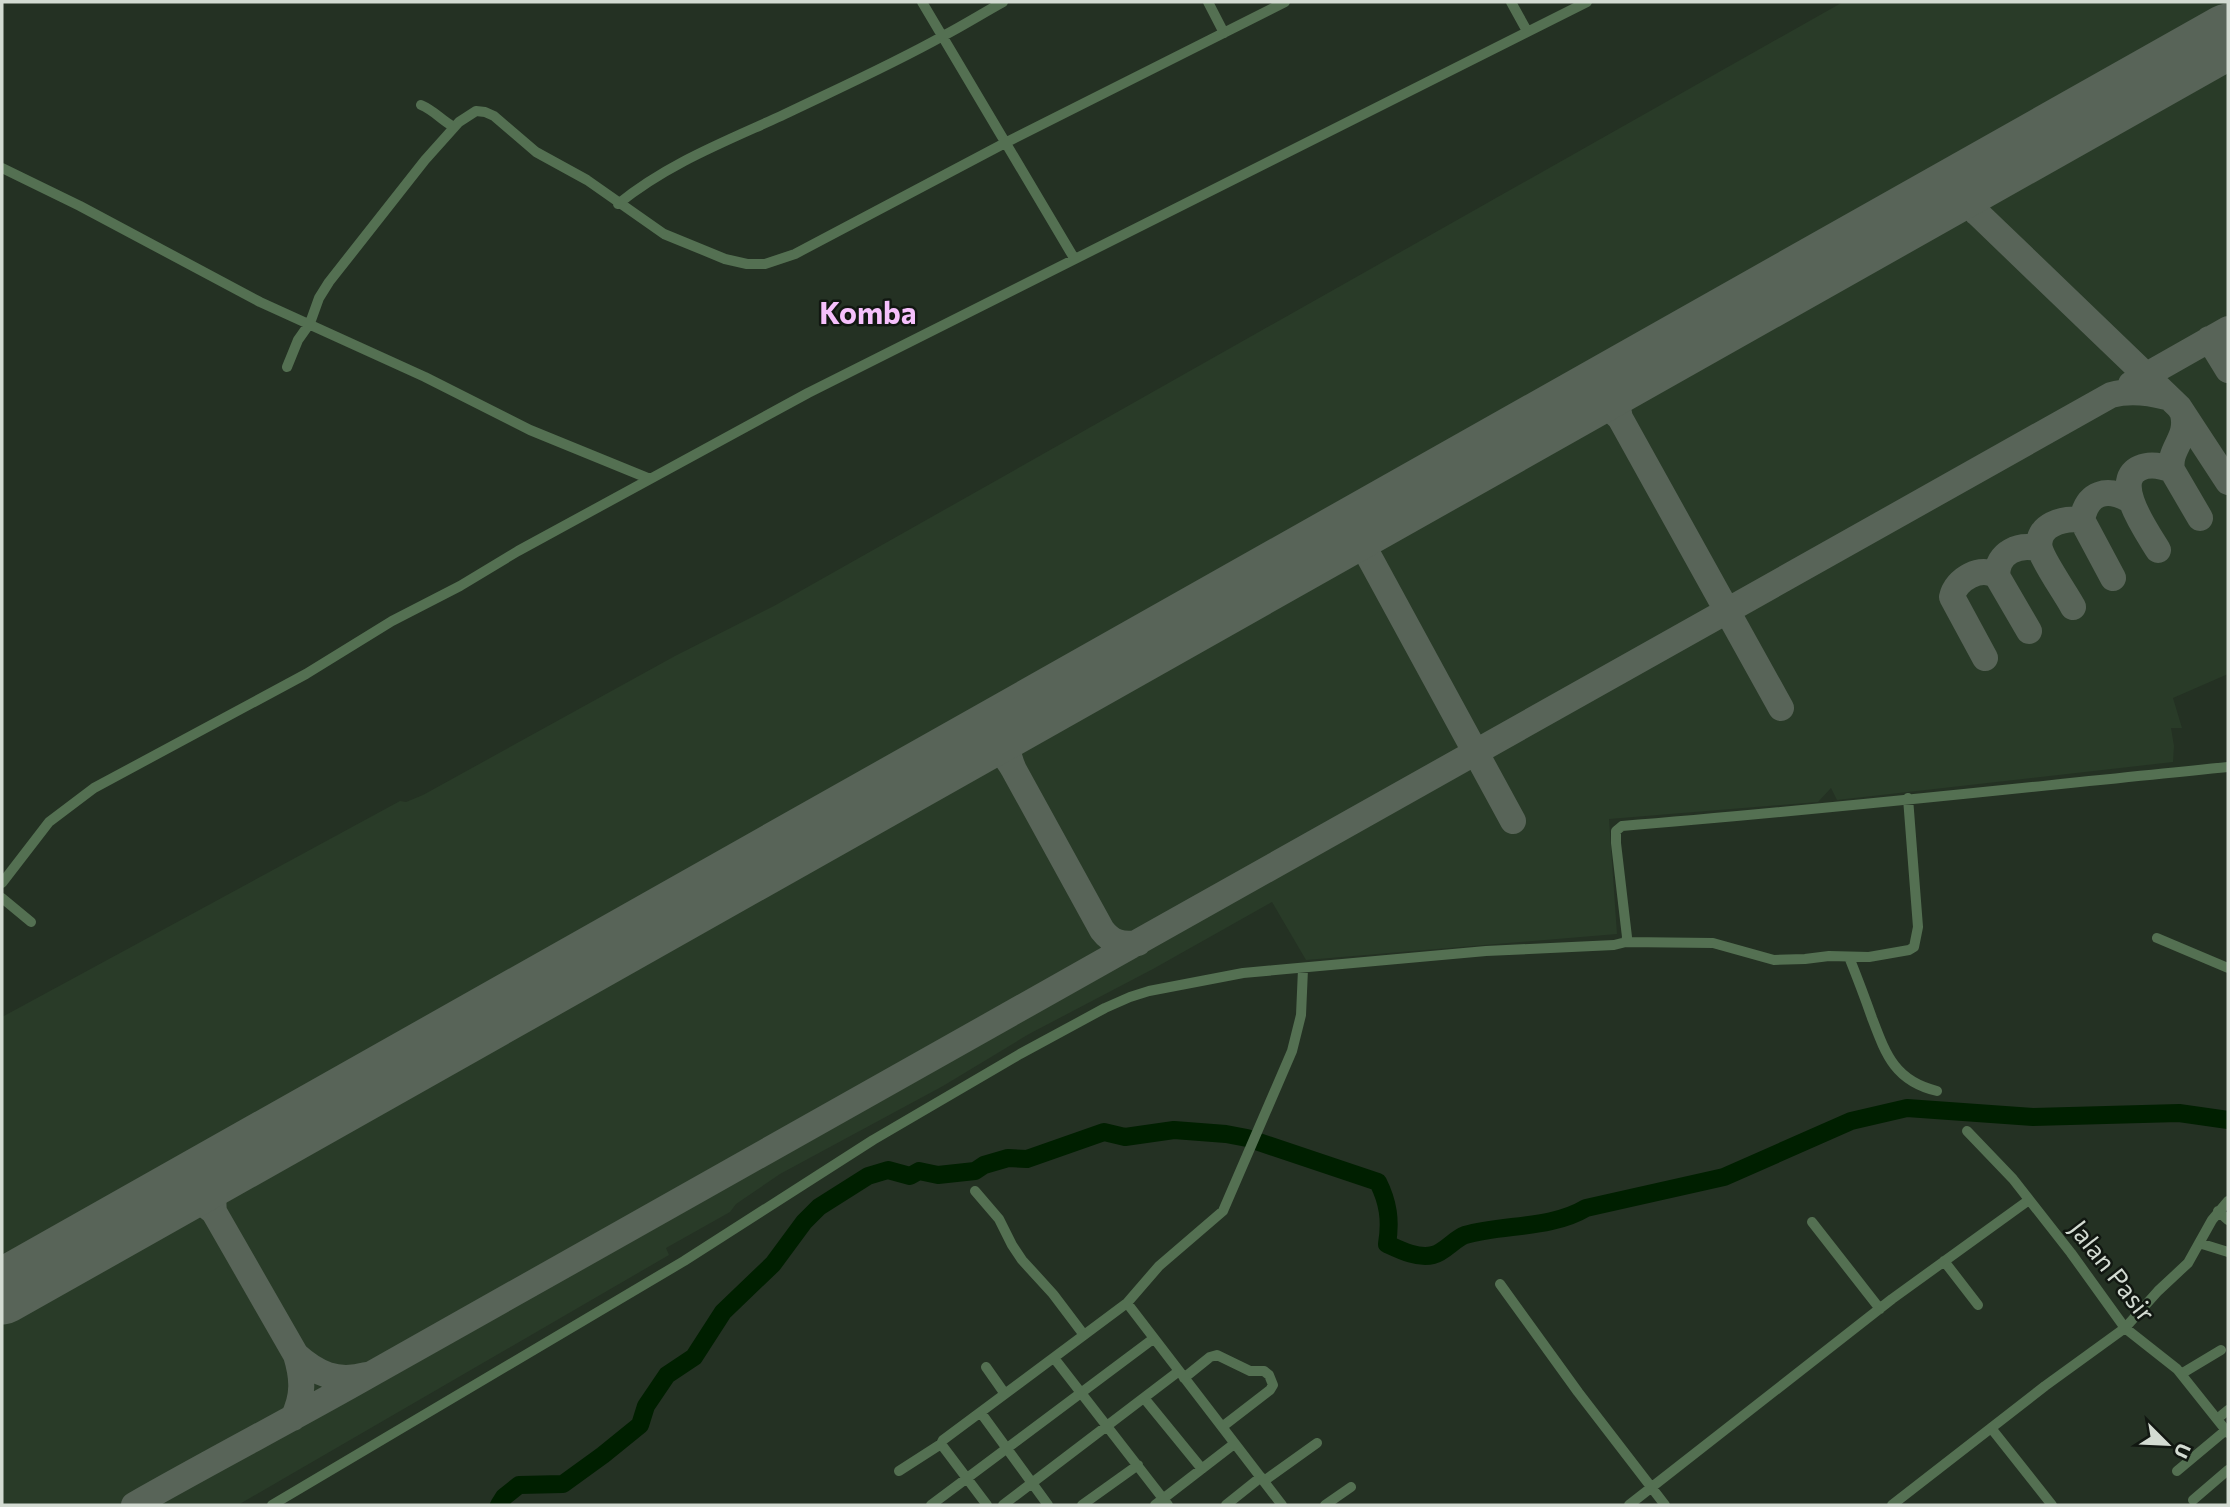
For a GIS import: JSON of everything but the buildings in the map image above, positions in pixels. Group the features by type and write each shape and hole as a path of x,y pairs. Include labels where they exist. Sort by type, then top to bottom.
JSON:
{"street":[{"path":"922,2 1074,258"},
{"path":"618,204 654,177 697,153 943,37 1003,2"},
{"path":"1208,2 1224,33"},
{"path":"287,367 298,340 310,323 316,305 330,282 425,160 469,114 485,111 536,152 587,180 618,204 664,233 724,259 747,264 765,264 795,254 1005,143 1285,2"},
{"path":"1511,2 1527,31"},
{"path":"2,883 49,822 94,788 306,674 391,621 460,586 518,551 808,393 1587,2"},
{"path":"421,105 454,127"},
{"path":"2,168 80,206 260,302 310,323 530,430 650,479"},
{"path":"1626,942 1628,937 1616,843 1616,831 1622,826 1835,808 1908,798 2228,767"},
{"path":"273,1505 695,1255 873,1140 1105,1008 1149,991 1243,973 1303,969 1360,961 1553,947 1614,946 1626,942 1713,943 1774,960 1881,955 1909,950 1914,947 1918,928 1908,798"},
{"path":"2,898 31,922"},
{"path":"2157,938 2228,968"},
{"path":"1849,957 1880,1041 1892,1062 1911,1082 1937,1091"},
{"path":"899,1471 942,1444 943,1440 1127,1303 1159,1266 1223,1211 1292,1051 1298,1027 1303,969"},
{"name":"Jalan Pasir","path":"1967,1131 2013,1179 2125,1328 2181,1374 2227,1432"},
{"path":"975,1191 999,1219 1022,1260 1053,1294 1084,1335"},
{"path":"1629,1505 1880,1308 2029,1200"},
{"path":"1892,1505 2125,1328 2188,1263 2218,1211 2228,1201"},
{"path":"2218,1211 2228,1220"},
{"path":"1812,1222 1880,1308"},
{"path":"2199,1243 2228,1252"},
{"path":"1944,1261 1978,1305"},
{"path":"1500,1284 1578,1392 1665,1505"},
{"path":"1127,1303 1282,1505"},
{"path":"931,1505 1153,1339"},
{"path":"2181,1374 2221,1350"},
{"path":"1003,1505 1144,1398 1217,1355 1250,1371 1264,1371 1273,1385 1222,1427"},
{"path":"1054,1358 1138,1465 1162,1503 1234,1444"},
{"path":"986,1367 1005,1394"},
{"path":"1144,1398 1202,1469"},
{"path":"2217,1419 2228,1410"},
{"path":"981,1413 1048,1505"},
{"path":"1991,1428 2052,1505"},
{"path":"2177,1471 2227,1432"},
{"path":"1226,1505 1317,1443"},
{"path":"942,1444 987,1505"},
{"path":"1082,1505 1138,1465"},
{"path":"2193,1500 2228,1470"},
{"path":"1325,1505 1350,1487"}],"shaded area":[{"path":"1843,2 2228,2 2228,674 2173,698 2182,728 2171,728 2173,762 1837,800 1831,788 1818,802 1609,819 1617,934 1306,960 1272,902 780,1174 736,1204 730,1212 666,1248 669,1255 238,1505 2,1505 2,1017 400,801 406,802 423,795 675,656 774,606"}],"waterway":[{"path":"499,1505 504,1497 519,1485 563,1484 640,1425 646,1406 667,1375 694,1357 723,1312 773,1264 804,1222 819,1207 868,1176 888,1170 910,1176 919,1171 938,1175 975,1171 984,1165 1008,1158 1027,1159 1104,1132 1125,1137 1174,1130 1226,1134 1247,1138 1378,1182 1388,1212 1387,1244 1409,1253 1427,1256 1442,1251 1465,1235 1558,1220 1586,1208 1724,1177 1851,1121 1907,1108 2033,1117 2179,1113 2228,1120"}],"taxiway":[{"path":"1977,213 1975,197 1978,185 1998,166"},
{"path":"1921,209 1948,201 1960,202 1973,209 2179,407 2228,482"},
{"path":"2131,384 2228,329"},
{"path":"2209,339 2228,370"},
{"path":"1620,418 1620,390 1638,369"},
{"path":"134,1505 2111,395 2138,392 2166,397"},
{"path":"1576,404 1605,404 1620,418 1781,708"},
{"path":"2183,414 2183,430 2173,455 2172,470 2200,518"},
{"path":"2158,550 2134,508 2129,484 2132,475 2144,466 2172,470"},
{"path":"2113,578 2082,520 2088,503 2099,495 2114,494 2130,500"},
{"path":"2073,607 2045,561 2039,541 2046,528 2052,524 2082,520"},
{"path":"1354,529 1513,821"},
{"path":"2029,631 1997,576 1998,568 2005,555 2011,551 2024,547 2040,549"},
{"path":"1985,658 1952,597 1958,585 1970,576 1984,572 1997,576"},
{"path":"952,755 988,746 1001,753 1014,770 1009,756 1010,734 1022,719 1053,699"},
{"path":"1014,770 1102,930 1118,942 1138,943"},
{"path":"167,1198 192,1199 214,1212 215,1185 220,1173 230,1163"},
{"path":"214,1212 296,1355 328,1375 346,1378 366,1375"},
{"path":"293,1418 301,1387 296,1355"}],"runway":[{"path":"2,1292 2228,36"}],"district":[{"name":"Komba","path":"868,314"}]}
